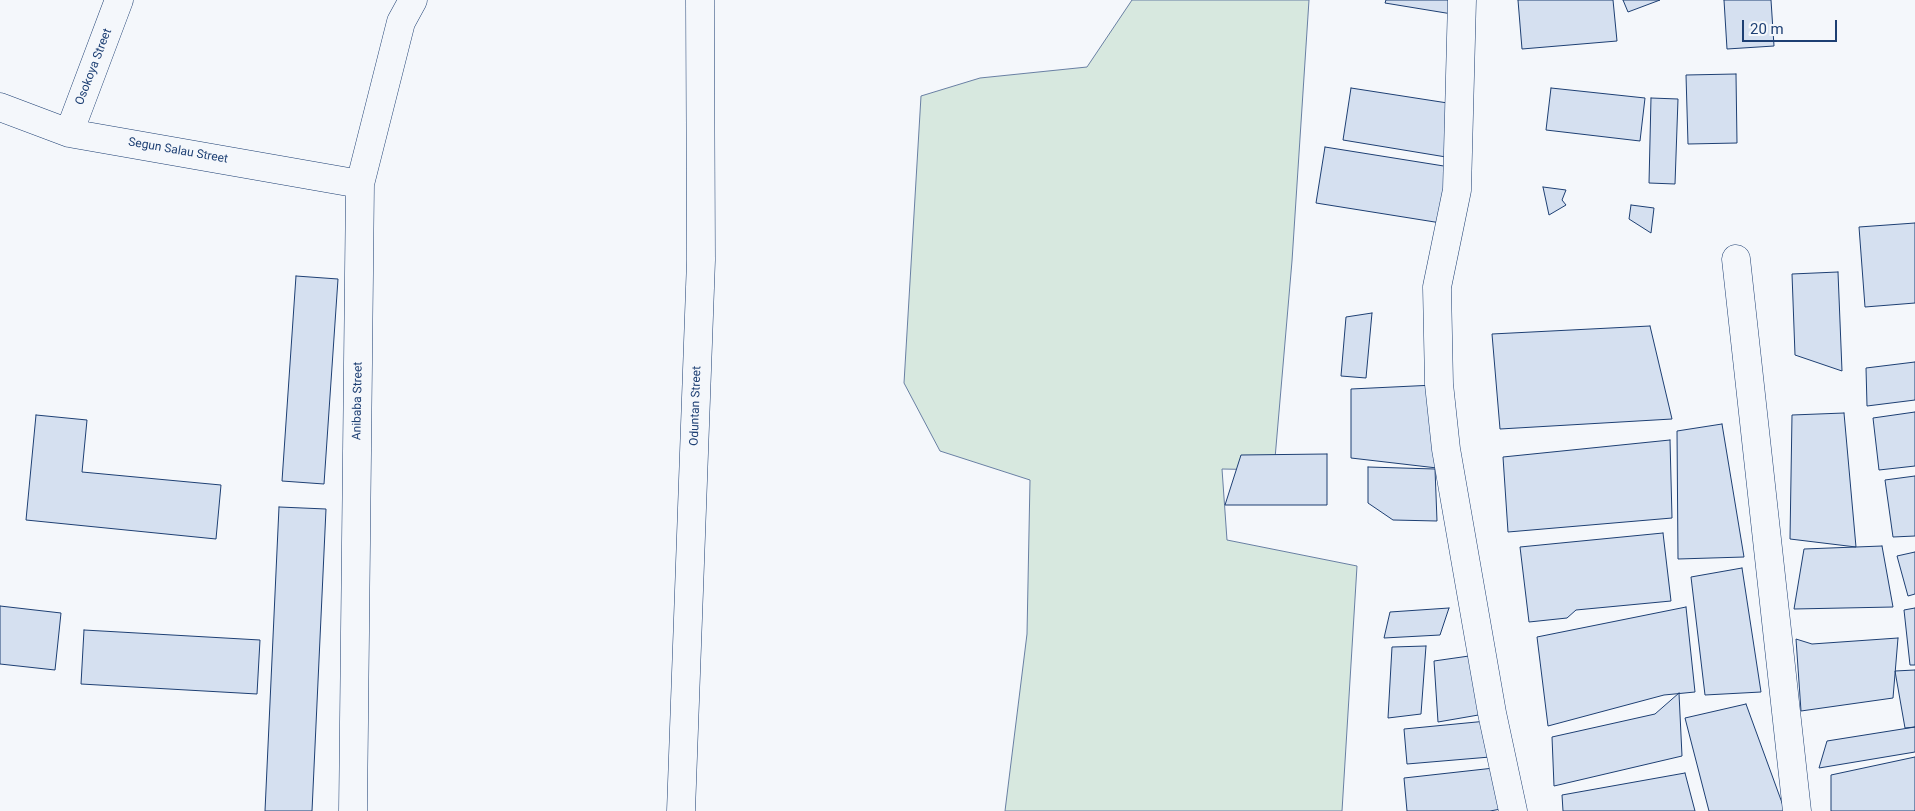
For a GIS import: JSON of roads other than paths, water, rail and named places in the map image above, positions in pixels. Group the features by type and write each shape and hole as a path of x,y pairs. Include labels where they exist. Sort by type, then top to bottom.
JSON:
{"street":[{"name":"Osokoya Street","path":"69,133 119,0"},
{"name":"Anibaba Street","path":"353,811 360,184 401,22 413,0"},
{"name":"Oduntan Street","path":"681,811 701,260 700,0"},
{"path":"1462,0 1456,190 1437,287 1439,384 1446,449 1490,703 1513,811"},
{"name":"Segun Salau Street","path":"0,107 69,133 360,184"},
{"path":"1736,259 1797,811"}]}
